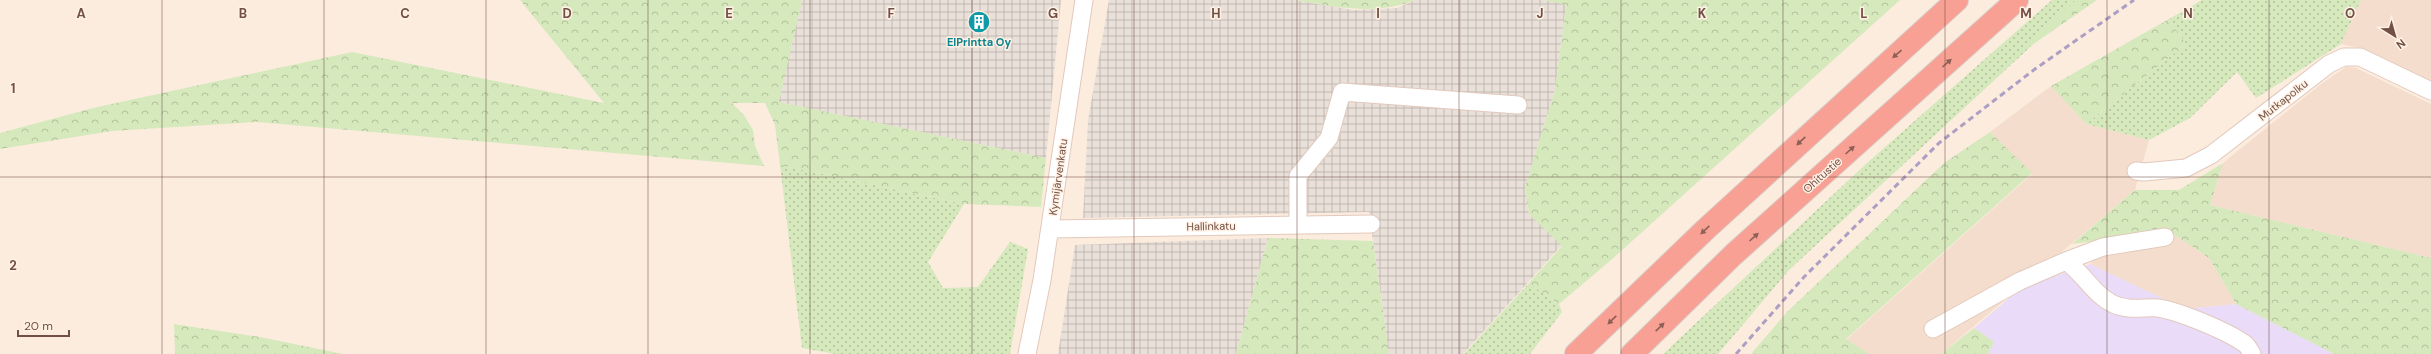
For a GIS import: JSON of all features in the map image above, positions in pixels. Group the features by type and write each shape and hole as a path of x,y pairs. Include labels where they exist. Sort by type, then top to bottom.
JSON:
{"highway":[{"path":"1576,354 1734,203 1957,0"},
{"name":"Ohitustie","path":"1632,354 1733,255 2017,0"}],"street":[{"name":"Kymijärvenkatu","path":"1027,354 1050,229 1084,0"},
{"name":"Mutkapolku","path":"2136,171 2144,172 2186,168 2211,155 2328,64 2344,57 2360,57 2431,91"},
{"path":"1298,225 1298,176 1329,138 1342,92 1518,105"},
{"name":"Hallinkatu","path":"1050,229 1371,224"},
{"path":"1933,329 2020,281 2066,261 2103,247 2165,237"},
{"path":"2066,261 2078,270 2094,292 2114,304 2131,308 2159,308 2201,322 2246,345 2252,354"}],"shaded area":[{"path":"802,0 1061,0 1046,158 778,102"},
{"path":"1109,0 1295,0 1354,10 1397,8 1415,0 1545,0 1566,4 1555,90 1525,187 1529,214 1562,245 1463,354 1389,354 1369,212 1083,218 1088,120"},
{"path":"2361,0 2431,0 2431,81 2359,48 2341,44"},
{"path":"2346,67 2356,68 2431,104 2431,258 2210,205 2223,163 2321,84"},
{"path":"2051,86 2086,124 2149,140 2135,190 1941,354 1869,354 1846,340 2032,174 1990,132"},
{"path":"2169,231 2209,258 2236,304 2185,309 2090,264 2110,239"},
{"path":"1268,238 1236,354 1058,354 1075,245"},
{"path":"2090,264 2185,309 2236,304 2334,354 1988,354 1994,342 1974,328 2021,288"}],"green space":[{"path":"520,0 802,0 779,102 1046,158 1041,207 964,204 780,165 775,125 765,103 732,103 744,115 753,130 755,146 764,166 257,122 112,131 0,149 0,133 93,108 352,52 604,103"},
{"path":"1295,0 1415,0 1386,8 1356,9"},
{"path":"1545,0 1900,0 1610,261 1559,304 1529,283 1562,246 1529,214 1525,187 1555,90 1566,5"},
{"path":"2052,0 2081,0 1789,270 1718,354 1663,354 1867,163"},
{"path":"2076,0 2097,0 2022,52 2046,26"},
{"path":"2202,0 2361,0 2341,44 2256,98 2237,72 2190,118 2149,140 2086,124 2186,44 2169,19"},
{"path":"2169,19 2186,44 2086,124 2051,86"},
{"path":"1990,132 2032,173 1846,339 1869,354 1751,354 1787,312 1944,163"},
{"path":"2223,163 2210,205 2431,258 2431,354 2334,354 2236,304 2209,258 2169,231 2072,244 2135,190 2179,190"},
{"path":"780,165 964,204 928,262 943,288 978,287 1010,242 1028,249 1010,354 835,354 802,348"},
{"path":"1268,238 1373,241 1389,354 1236,354"},
{"path":"1529,283 1559,304 1562,312 1530,354 1464,354"},
{"path":"174,324 260,337 343,354 175,354"},
{"path":"1974,328 1994,342 1988,354 1941,354"}],"railway":[{"path":"1736,354 1804,277 1939,143 2035,69 2134,0"}],"place":[{"name":"ElPrintta Oy","path":"979,22"}]}
